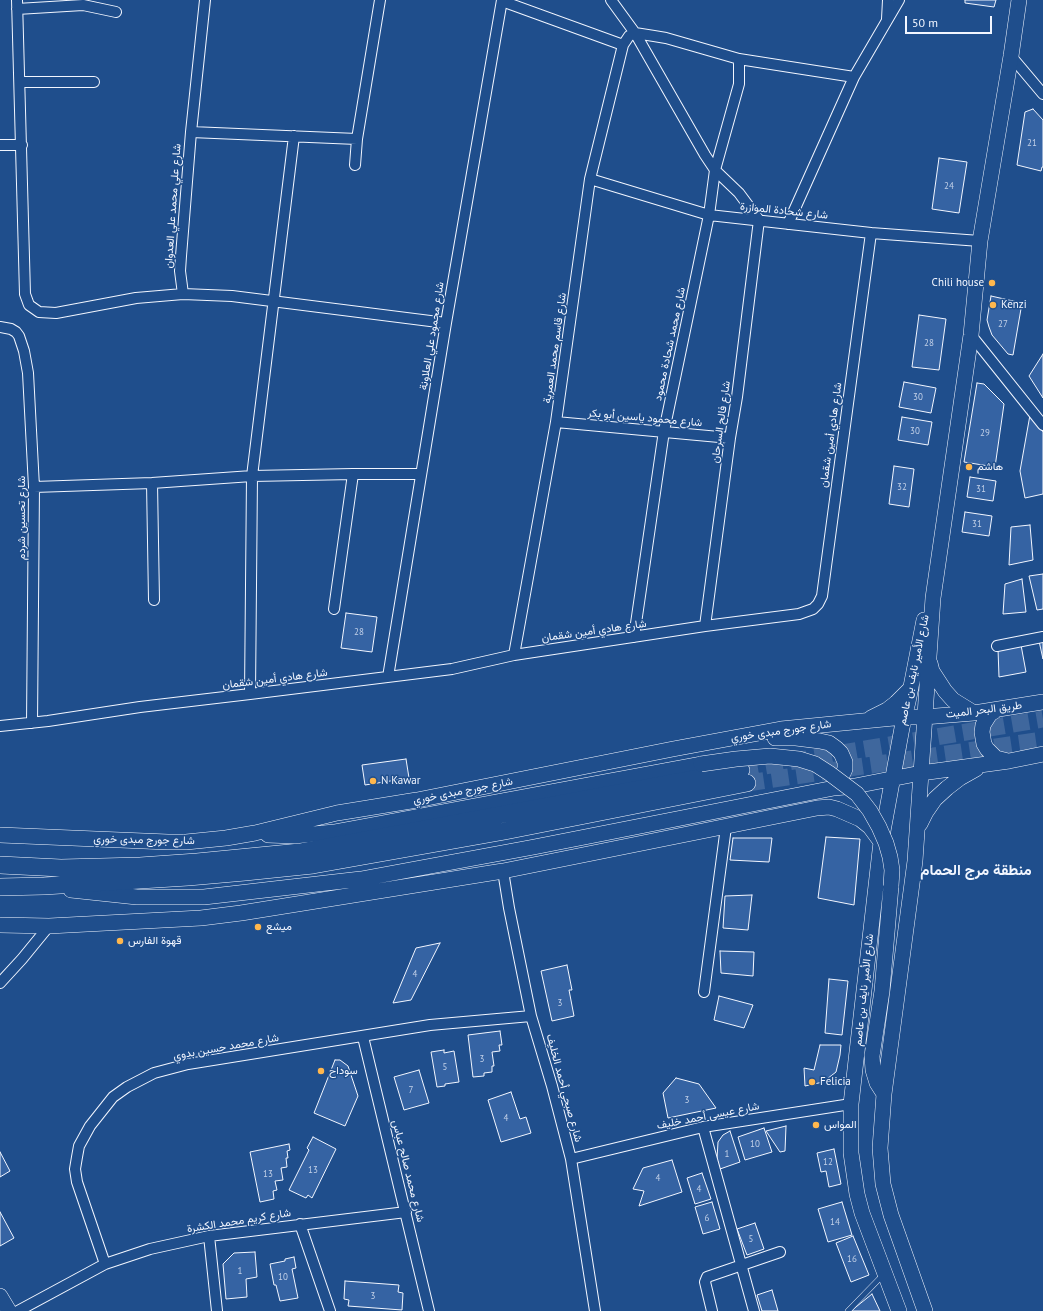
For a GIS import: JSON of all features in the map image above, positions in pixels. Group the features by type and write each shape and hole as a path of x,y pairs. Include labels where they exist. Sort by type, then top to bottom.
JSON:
{"main road":[{"path":"0,866 61,868 140,866 300,852 744,776 490,834 313,865 195,877 44,886 0,887"}],"street":[{"name":"شارع علي محمد علي العدوان","path":"183,294 180,271 181,256 191,132 205,0"},
{"path":"354,165 380,0"},
{"path":"502,0 623,45 629,36 635,33 666,38 739,59 854,77"},
{"name":"شارع محمود علي العلاونة","path":"388,676 446,324 502,0"},
{"path":"611,0 635,33 715,170 739,193 759,220"},
{"path":"887,22 888,0"},
{"path":"788,224 854,77 899,0"},
{"path":"933,598 971,335 980,241 1019,0"},
{"path":"116,12 83,6 17,4 25,294 29,306 39,312 56,313 136,298 183,294 232,296 446,324"},
{"name":"شارع قاسم محمد العمرية","path":"514,655 556,422 590,179 623,45"},
{"path":"1011,56 1043,94"},
{"name":"شارع محمد شحادة محمود","path":"634,637 664,431 709,215 715,170 739,84 739,59"},
{"path":"20,82 94,82"},
{"path":"191,132 357,139"},
{"path":"250,694 252,476 294,136"},
{"path":"0,144 22,146"},
{"name":"شارع شحادة الموازرة","path":"590,179 709,215 871,233 980,241"},
{"name":"شارع فالح السرحان","path":"705,626 730,438 737,397 759,220"},
{"name":"شارع هادي أمين شقمان","path":"0,726 32,723 140,707 452,669 514,655 705,626 799,614 813,609 818,604 822,596 871,233"},
{"name":"شارع تحسين شردم","path":"0,327 5,327 16,332 22,342 26,359 34,487 32,723"},
{"path":"971,335 1043,425"},
{"name":"شارع محمود ياسين أبو بكر","path":"556,422 730,438"},
{"path":"334,609 353,474"},
{"path":"34,487 152,483 252,476 421,474"},
{"path":"152,483 154,600"},
{"name":"شارع الأمير نايف بن عاصم","path":"924,1311 891,1215 883,1184 880,1148 884,1094 915,861 933,598"},
{"name":"شارع الأمير نايف بن عاصم","path":"899,1311 862,1213 857,1194 851,1153 851,1104 881,842 922,624 933,598"},
{"path":"997,646 1043,637"},
{"path":"929,659 932,671 945,691 953,700 974,714"},
{"path":"861,722 887,710 911,688"},
{"name":"طريق البحر الميت","path":"924,717 974,714 1043,702"},
{"path":"995,711 990,714 983,725 982,732 984,744 996,758 1009,761"},
{"name":"شارع جورج مبدى خوري","path":"0,835 186,842 226,838 255,833 337,813 417,800 673,748 781,729 924,717"},
{"path":"673,748 779,738 829,743 841,753 845,762 845,769 842,778 834,788"},
{"path":"44,886 137,898 204,897 361,879 834,788 855,786 921,773 1009,761 1043,754"},
{"path":"255,833 294,836 334,832 701,764 736,759 770,756 799,759 815,764 857,794 876,821 886,843 890,857 892,870 882,991 872,1056 873,1070 877,1083 884,1094"},
{"path":"918,827 926,812 947,788 969,772 989,764"},
{"path":"0,925 49,926 201,918 330,900 503,872 817,808 829,807 860,819 870,827 881,842"},
{"path":"704,992 726,827"},
{"path":"330,900 420,875 439,864"},
{"name":"شارع صبحي أحمد الخليف","path":"503,872 531,1016 552,1086 570,1159 595,1311"},
{"path":"0,983 49,926"},
{"name":"شارع محمد حسين بدوي","path":"105,1264 77,1182 75,1170 79,1146 84,1136 102,1109 113,1097 127,1087 154,1073 188,1064 430,1025 531,1016"},
{"name":"شارع محمد صالح عباس","path":"363,1037 429,1311"},
{"name":"شارع عيسى أحمد خليف","path":"570,1159 703,1127 851,1104"},
{"path":"703,1127 754,1311"},
{"name":"شارع كريم محمد الكشرة","path":"18,1311 105,1264 150,1249 209,1236 406,1212"},
{"path":"300,1224 330,1311"},
{"path":"209,1236 217,1311"},
{"path":"712,1311 705,1279 707,1277 780,1252"},
{"path":"0,1296 9,1311"}],"lane":[{"path":"848,1311 885,1274"}],"building":[{"path":"965,0 996,0 994,7 965,3"},
{"path":"1033,109 1043,120 1043,167 1041,171 1017,165 1025,112"},
{"path":"939,158 967,162 959,213 932,209"},
{"path":"991,296 1022,303 1013,355 1008,354 992,335 989,327 987,320"},
{"path":"919,315 946,319 939,370 912,367"},
{"path":"1043,354 1043,398 1029,376"},
{"path":"904,382 936,388 931,413 899,407"},
{"path":"977,383 984,384 1004,404 995,467 964,462"},
{"path":"1030,415 1043,432 1043,494 1025,498 1020,471"},
{"path":"902,417 932,422 928,445 898,440"},
{"path":"894,466 914,469 909,507 889,504"},
{"path":"970,477 996,481 993,501 967,497"},
{"path":"965,512 992,516 989,536 962,532"},
{"path":"1030,525 1033,560 1009,565 1011,527"},
{"path":"1043,574 1043,609 1037,610 1029,576"},
{"path":"1022,579 1026,612 1003,614 1005,584"},
{"path":"346,613 377,617 372,652 341,648"},
{"path":"1039,641 1043,641 1043,659"},
{"path":"1021,645 1026,672 999,677 998,649"},
{"path":"406,759 409,778 365,785 362,765"},
{"path":"826,837 860,839 854,905 818,898"},
{"path":"733,838 772,838 769,862 730,860"},
{"path":"752,895 748,930 723,928 725,896"},
{"path":"440,943 411,1000 393,1003 416,948"},
{"path":"720,951 754,952 753,976 721,973"},
{"path":"567,965 572,990 569,990 574,1016 552,1021 541,971"},
{"path":"829,979 848,981 842,1035 825,1033"},
{"path":"719,996 753,1005 744,1028 714,1020"},
{"path":"500,1031 502,1045 499,1045 500,1051 492,1052 494,1066 492,1066 492,1072 484,1073 484,1076 473,1077 468,1035"},
{"path":"820,1045 841,1045 836,1072 823,1082 805,1086 804,1068 814,1070"},
{"path":"444,1050 444,1053 454,1051 459,1082 437,1087 431,1052"},
{"path":"335,1060 340,1060 348,1066 358,1096 345,1126 314,1113"},
{"path":"419,1070 429,1103 404,1110 394,1077"},
{"path":"676,1078 699,1084 716,1108 668,1118 663,1093"},
{"path":"511,1092 520,1119 526,1117 531,1133 501,1142 488,1100"},
{"path":"786,1126 785,1151 780,1152 766,1131"},
{"path":"764,1128 772,1152 745,1160 738,1137"},
{"path":"730,1131 740,1162 720,1169 717,1159 718,1142 723,1135"},
{"path":"313,1137 336,1149 312,1198 308,1195 306,1198 289,1190 309,1150 307,1148"},
{"path":"289,1144 290,1150 287,1151 288,1158 286,1158 287,1167 281,1168 283,1180 275,1181 277,1190 273,1191 274,1199 260,1202 250,1152"},
{"path":"834,1149 841,1184 829,1187 826,1171 821,1172 817,1153"},
{"path":"0,1152 10,1171 0,1177"},
{"path":"672,1160 682,1192 639,1206 644,1191 633,1189 643,1168"},
{"path":"702,1173 711,1199 695,1204 687,1178"},
{"path":"712,1202 720,1229 703,1234 695,1207"},
{"path":"842,1202 852,1235 828,1242 818,1209"},
{"path":"0,1212 14,1238 0,1246"},
{"path":"755,1223 764,1249 747,1255 737,1229"},
{"path":"853,1236 869,1275 851,1282 836,1243"},
{"path":"255,1252 257,1277 246,1279 247,1297 226,1299 223,1264 234,1253"},
{"path":"294,1257 296,1268 292,1269 298,1298 280,1301 276,1285 274,1285 270,1264 285,1261 285,1259"},
{"path":"345,1281 399,1285 398,1292 403,1293 402,1310 348,1306 349,1300 344,1299"},
{"path":"772,1290 778,1311 762,1311 757,1295"},
{"path":"872,1294 880,1311 851,1311"}],"tunnel":[{"path":"741,770 1043,719"},
{"path":"747,783 1043,740"}],"place":[{"name":"Chili house","path":"992,283"},
{"name":"Kenzi","path":"993,305"},
{"name":"هاشم","path":"969,467"},
{"name":"N Kawar","path":"373,781"},
{"name":"ميشع","path":"258,927"},
{"name":"قهوة الفارس","path":"120,941"},
{"name":"سوداح","path":"321,1071"},
{"name":"Felicia","path":"812,1082"},
{"name":"المواس","path":"816,1125"}],"district":[{"name":"منطقة مرج الحمام","path":"976,871"}]}
